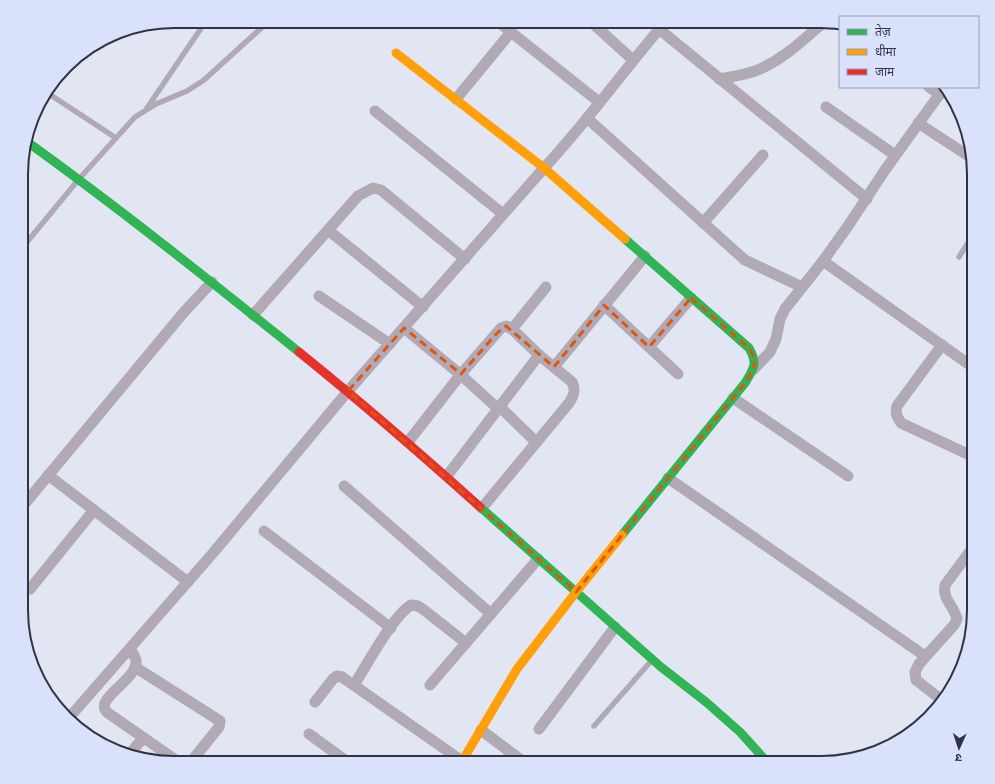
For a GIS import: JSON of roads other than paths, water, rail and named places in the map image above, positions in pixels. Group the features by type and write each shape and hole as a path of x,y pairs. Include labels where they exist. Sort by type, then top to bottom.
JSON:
{"street":[{"path":"506,28 599,102"},
{"path":"598,28 632,60"},
{"path":"72,714 188,582 348,391 566,144 632,60 659,28"},
{"path":"665,28 719,79 866,199"},
{"path":"719,79 753,72 768,65 792,50 817,28"},
{"path":"456,99 511,32"},
{"path":"396,53 544,168 749,348 755,359 753,370"},
{"path":"466,756 517,669 576,592 733,398 753,370 770,352 776,339 780,319 785,309 823,261 895,155 941,92"},
{"path":"826,107 895,155"},
{"path":"375,111 503,214"},
{"path":"587,118 745,260 802,287"},
{"path":"918,123 965,150"},
{"path":"31,145 79,179 212,282 348,391 447,476 652,660 706,702 740,732 760,756"},
{"path":"703,223 763,155"},
{"path":"253,315 358,196 373,188 381,190 465,259"},
{"path":"328,230 423,307"},
{"path":"554,367 645,256"},
{"path":"823,261 967,364"},
{"path":"28,500 184,312 212,282"},
{"path":"512,329 546,286"},
{"path":"319,296 390,344"},
{"path":"650,347 692,298"},
{"path":"604,305 678,374"},
{"path":"408,442 460,374 501,328 506,326 512,329 539,355 572,382 574,393 570,403 482,508"},
{"path":"404,328 460,374 495,406 500,407 532,439 537,442"},
{"path":"942,345 897,406 895,411 897,418 902,423 967,454"},
{"path":"447,476 539,355"},
{"path":"733,398 848,476"},
{"path":"48,475 188,582"},
{"path":"668,478 925,656"},
{"path":"344,486 491,614"},
{"path":"30,589 94,510"},
{"path":"264,531 391,628"},
{"path":"938,697 920,683 915,676 916,668 925,656 954,625 957,619 956,613 946,598 944,592 945,585 967,555"},
{"path":"430,685 538,559"},
{"path":"354,685 391,628 405,609 411,605 418,606 466,643"},
{"path":"539,729 616,627"},
{"path":"130,649 136,660 135,667 130,677 107,698 104,706 108,713 170,756"},
{"path":"135,667 220,721 219,727 196,756"},
{"path":"315,702 336,676 342,677 454,756"},
{"path":"481,730 516,756"},
{"path":"309,734 339,756"},
{"path":"133,750 143,738"}],"lane":[{"path":"146,110 201,28"},
{"path":"28,241 79,179 135,118 146,110 187,91 204,80 260,28"},
{"path":"51,96 116,138"},
{"path":"959,257 967,244"},
{"path":"594,726 652,660"}]}
